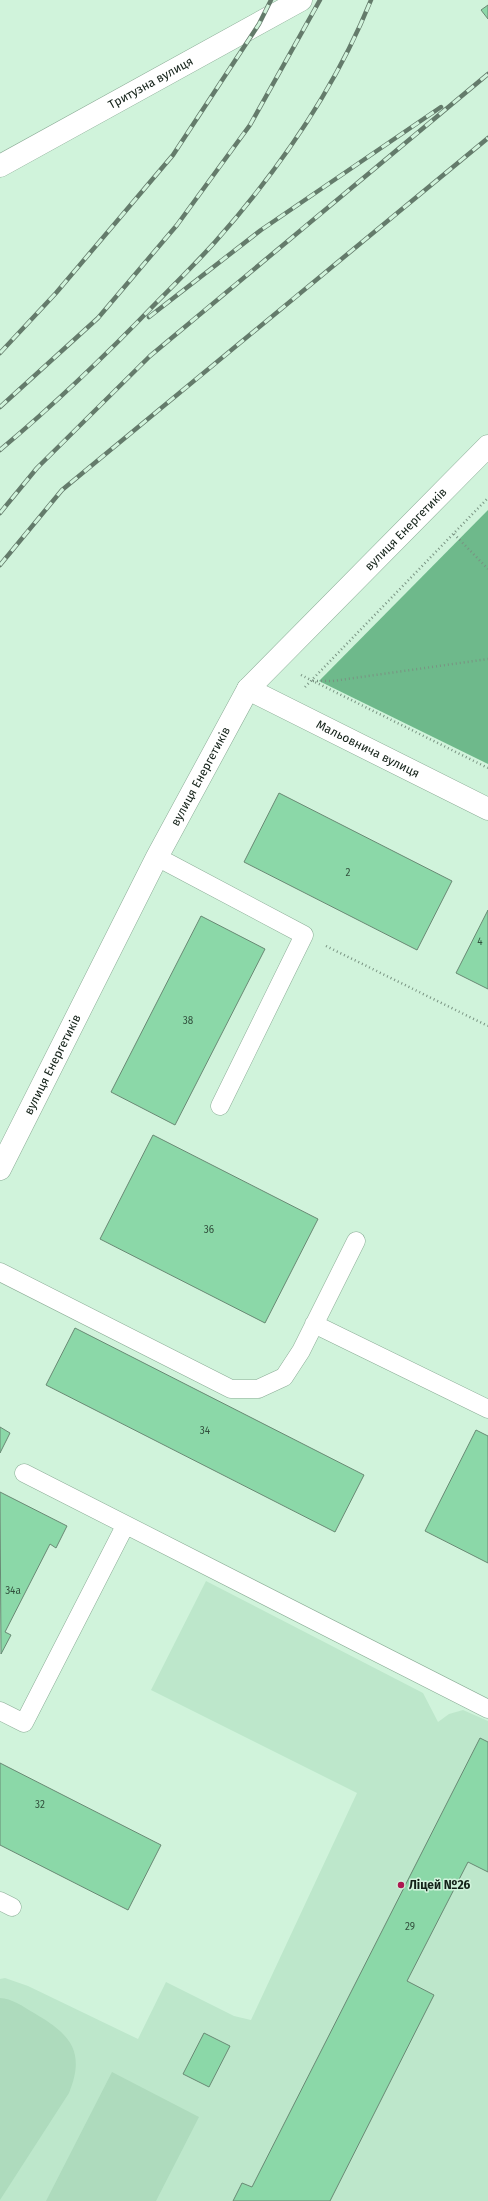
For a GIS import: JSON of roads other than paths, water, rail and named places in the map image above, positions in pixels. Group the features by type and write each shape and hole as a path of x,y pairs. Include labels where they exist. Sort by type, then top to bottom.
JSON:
{"street":[{"name":"Тритузна вулиця","path":"0,166 301,0"},
{"name":"вулиця Енергетиків","path":"0,1169 157,857 248,689 488,446"},
{"name":"Мальовнича вулиця","path":"248,689 488,809"}],"lane":[{"path":"157,857 304,935 220,1106"},
{"path":"0,1272 231,1389 258,1389 284,1377 301,1352 356,1241"},
{"path":"314,1324 488,1409"},
{"path":"24,1473 125,1526 488,1709"},
{"path":"0,1711 24,1723 125,1526"}],"railway":[{"path":"0,353 56,293 173,155 259,24 271,0"},
{"path":"0,407 98,318 177,225 250,125 320,0"},
{"path":"0,450 61,397 119,341 201,258 238,215 283,158 303,128 340,65 357,33 371,0"},
{"path":"0,513 37,468 150,356 488,74"},
{"path":"149,317 261,230 441,107"},
{"path":"0,565 62,490 488,138"}],"place":[{"name":"Ліцей №26","path":"401,1885"}]}
